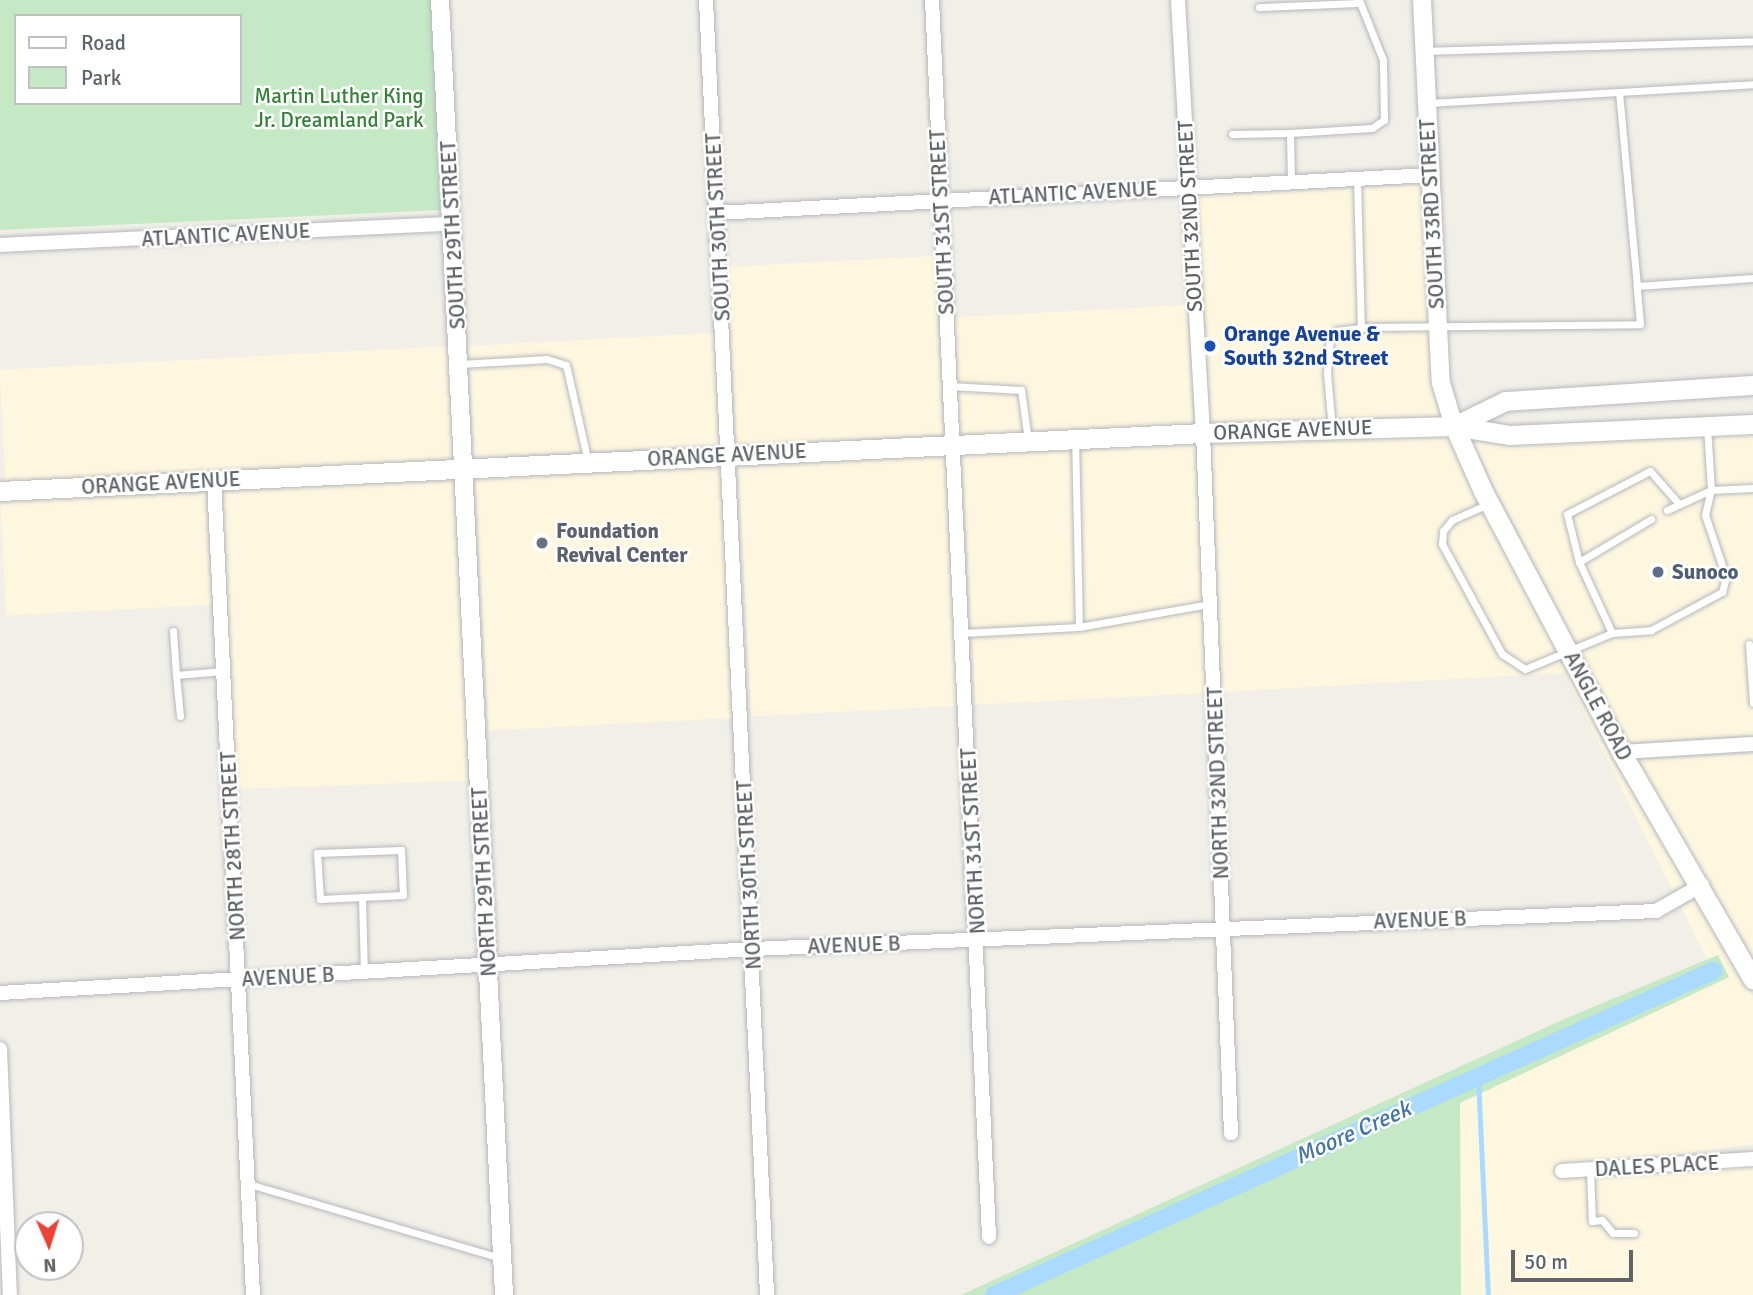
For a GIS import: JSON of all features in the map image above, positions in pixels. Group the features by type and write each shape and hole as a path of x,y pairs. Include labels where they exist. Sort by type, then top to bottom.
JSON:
{"main road":[{"name":"ORANGE AVENUE","path":"1454,426 1505,401 1753,385"},
{"name":"ORANGE AVENUE","path":"0,491 1203,433 1454,426 1510,435 1753,424"},
{"name":"ANGLE ROAD","path":"1454,426 1489,503 1621,751 1702,885 1753,980"}],"street":[{"name":"SOUTH 29TH STREET","path":"440,0 466,470"},
{"name":"SOUTH 30TH STREET","path":"706,0 729,454"},
{"name":"SOUTH 31ST STREET","path":"932,0 953,444"},
{"name":"SOUTH 32ND STREET","path":"1178,0 1203,433"},
{"name":"SOUTH 33RD STREET","path":"1422,0 1441,383 1454,426"},
{"name":"ATLANTIC AVENUE","path":"717,212 1430,175"},
{"name":"ATLANTIC AVENUE","path":"0,245 452,225"},
{"name":"NORTH 32ND STREET","path":"1203,433 1231,1133"},
{"name":"NORTH 31ST STREET","path":"953,444 978,940 989,1237"},
{"name":"NORTH 30TH STREET","path":"729,454 767,1295"},
{"name":"NORTH 29TH STREET","path":"466,470 504,1295"},
{"name":"NORTH 28TH STREET","path":"214,480 253,1295"},
{"path":"1621,751 1753,744"},
{"name":"AVENUE B","path":"0,993 753,949 1656,911 1702,885"},
{"path":"0,1049 10,1295"},
{"name":"DALES PLACE","path":"1562,1171 1753,1159"}],"lane":[{"path":"1232,134 1372,128 1384,120 1382,52 1359,1 1259,7"},
{"path":"1424,51 1753,41"},
{"path":"1427,103 1753,84"},
{"path":"1332,429 1327,373 1330,339 1336,331 1361,328 1640,324 1619,92"},
{"path":"1290,133 1291,181"},
{"path":"1357,178 1361,328"},
{"path":"1637,286 1753,278"},
{"path":"460,364 547,359 566,365 588,463"},
{"path":"950,386 1021,390 1028,441"},
{"path":"1489,503 1452,520 1443,531 1442,544 1502,654 1525,669 1612,633 1651,630 1722,592 1727,577 1707,522 1711,490 1706,426"},
{"path":"1075,438 1079,627"},
{"path":"1612,633 1579,562 1567,514 1650,471 1679,505"},
{"path":"1667,510 1711,490 1753,488"},
{"path":"1579,562 1651,519"},
{"path":"962,633 1079,627 1210,604"},
{"path":"173,631 180,716"},
{"path":"1749,644 1753,703"},
{"path":"176,675 224,671"},
{"path":"401,850 402,895 362,897 320,898 317,853 401,850"},
{"path":"362,897 364,973"},
{"path":"1590,1170 1592,1221 1602,1220 1613,1233 1633,1233"},
{"path":"248,1185 502,1258"}],"shaded area":[{"path":"1422,185 1433,383 1442,417 1211,423 1197,195"},
{"path":"934,256 943,435 737,446 727,267"},
{"path":"1187,305 1193,424 961,436 954,317"},
{"path":"715,333 721,445 474,458 468,346"},
{"path":"451,346 457,460 6,483 0,370"},
{"path":"1753,433 1753,735 1626,742 1469,437 1510,444"},
{"path":"1448,435 1613,761 1689,881 1673,891 1564,673 1222,692 1212,442"},
{"path":"1195,443 1208,693 975,705 962,455"},
{"path":"945,454 958,706 751,716 738,465"},
{"path":"721,464 734,718 489,731 475,477"},
{"path":"458,479 469,781 234,789 223,487"},
{"path":"206,490 212,605 6,616 0,501"},
{"path":"1753,754 1753,961 1637,760"},
{"path":"1699,898 1753,998 1753,1144 1673,1155 1675,1173 1753,1163 1753,1295 1461,1295 1460,1103 1729,978 1718,955 1707,959 1681,907"}],"green space":[{"name":"Martin Luther King Jr. Dreamland Park","path":"0,0 432,0 442,210 0,230"},
{"path":"1718,955 1729,977 1460,1103 1461,1295 961,1295 1562,1020"}],"waterway":[{"name":"Moore Creek","path":"994,1295 1713,971"},
{"path":"1478,1077 1488,1295"}],"place":[{"name":"Orange Avenue & South 32nd Street","path":"1210,346"},
{"name":"Foundation Revival Center","path":"542,543"},
{"name":"Sunoco","path":"1658,572"}]}
